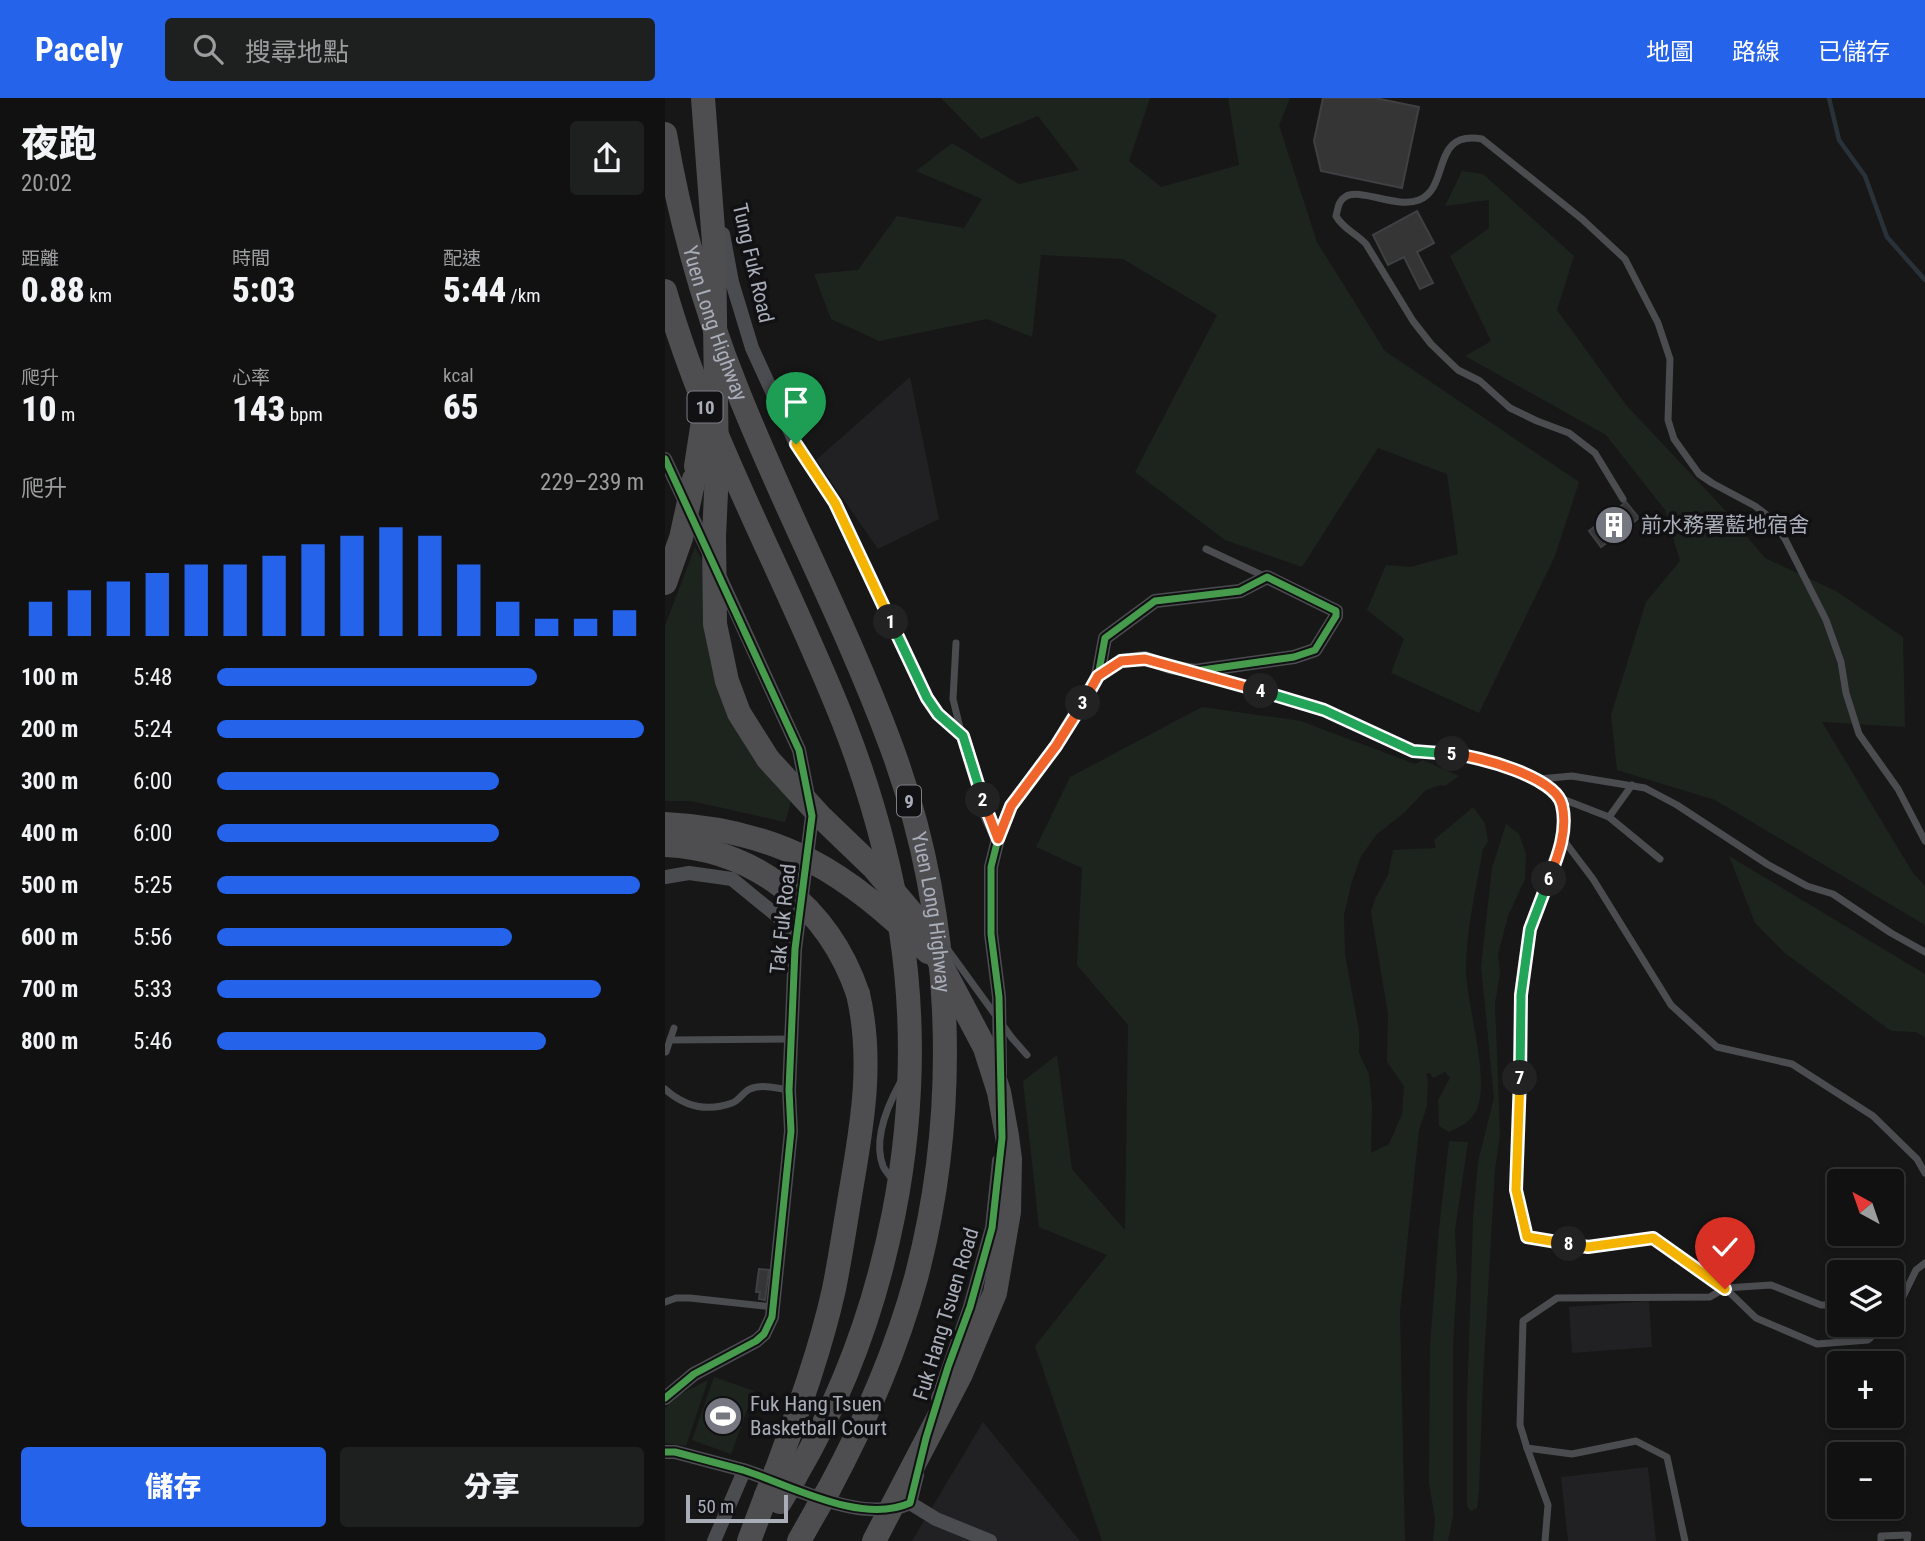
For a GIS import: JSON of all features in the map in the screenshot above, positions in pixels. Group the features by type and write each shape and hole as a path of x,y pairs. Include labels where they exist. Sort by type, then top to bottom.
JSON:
{"highway":[{"path":"702,98 714,243 717,471 714,604 719,648 727,681 747,727 768,759 822,818 873,867 917,919 985,1048 999,1092 1010,1159 1007,1231 995,1293 968,1359 874,1541"},
{"name":"Yuen Long Highway","path":"665,134 693,259 732,376 762,450 857,661 903,780 923,854 938,940 944,999 944,1092 937,1169 916,1276 890,1357 855,1439 799,1541"},
{"name":"Yuen Long Highway","path":"665,291 703,405 832,695 872,805 895,897 901,936 907,1004 908,1069 903,1147 881,1269 858,1343 816,1442 785,1474"},
{"name":"10","path":"665,583 681,538 691,494 714,348"},
{"path":"665,824 719,830 767,842 820,864 854,887 906,931 945,969"},
{"path":"665,845 692,847 751,866 781,884 803,902 828,933 847,965 857,994 866,1049 866,1087 860,1135 831,1300 792,1429 785,1474 755,1541"},
{"path":"749,1541 773,1499"}],"street":[{"name":"Tung Fuk Road","path":"702,98 732,282 752,348 796,444 835,503 927,698 938,714 963,736"},
{"name":"Tak Fuk Road","path":"665,459 799,750 811,816 795,948 789,1090 790,1132 774,1307 769,1325 756,1341 694,1374 665,1398"},
{"path":"1266,577 1336,611 1336,616 1315,650 1294,657 1195,671 1145,659 1121,661 1098,676 1105,638 1155,601 1240,591 1266,577"},
{"name":"Fuk Hang Tsuen Road","path":"910,1503 926,1438 970,1307 992,1228 1002,1138 999,997 991,934 991,867 1011,806 1056,746 1098,676"},
{"path":"963,736 998,839"},
{"path":"665,877 689,873 732,879 787,924 795,948"},
{"path":"665,1452 675,1452 744,1471 859,1508 898,1508 910,1503 936,1519 990,1541"},
{"path":"714,1541 744,1471"}],"lane":[{"path":"1623,499 1595,453 1569,433 1510,408 1480,381 1458,370 1431,344 1413,321 1366,244 1358,235 1340,224 1336,216 1339,202 1346,196 1356,194 1397,203 1415,202 1428,196 1448,149 1469,137 1482,139 1582,219 1625,258 1658,323 1670,359 1668,420 1674,439 1699,474 1755,506 1772,519 1785,539 1826,620 1841,662 1846,693 1859,734 1898,789 1925,841"},
{"path":"1206,549 1266,577"},
{"path":"956,643 953,699 963,736"},
{"path":"1195,671 1324,710 1413,751 1457,754 1516,769 1539,779 1562,801 1562,838 1530,929 1521,995 1516,1190 1527,1237 1588,1247 1653,1238 1725,1289 1756,1318 1817,1344 1868,1340 1871,1337"},
{"path":"1539,779 1572,776 1645,788 1677,805 1767,864 1807,886 1833,894 1925,952"},
{"path":"1609,817 1632,785"},
{"path":"1557,797 1609,817 1660,859"},
{"path":"1562,838 1593,879 1671,1005 1717,1047 1792,1063 1873,1116 1917,1159 1925,1173"},
{"path":"873,867 923,916 1027,1055"},
{"path":"666,1052 674,1028"},
{"path":"670,1040 792,1039"},
{"path":"665,1089 676,1098 697,1108 734,1103 750,1089 765,1087 789,1090"},
{"path":"1904,1294 1916,1270 1925,1263"},
{"path":"1545,1541 1548,1505 1520,1425 1523,1321 1557,1298 1710,1297 1725,1289 1772,1285 1827,1305"},
{"path":"665,1302 676,1298 690,1298 774,1307"},
{"path":"1527,1448 1572,1454 1636,1441 1668,1457 1685,1541"},
{"path":"1881,1541 1881,1536 1908,1535 1907,1541"}],"shaded area":[{"path":"941,98 1150,98 1129,161 1161,187 1239,165 1228,98 1290,98 1279,125 1317,242 1385,351 1579,482 1555,556 1479,713 1391,673 1404,639 1367,610 1386,565 1410,567 1458,554 1447,474 1378,448 1302,567 1225,540 1135,472 1217,315 1123,259 1041,255 1032,337 987,319 879,341 831,319 814,274 858,270 897,216 964,228 982,199 916,171 952,143 1019,184 1079,170 1038,116 981,139"},
{"path":"1462,171 1483,174 1574,256 1557,310 1627,406 1723,508 1765,558 1836,591 1903,637 1905,727 1822,722 1913,873 1925,886 1925,925 1715,800 1617,770 1611,715 1646,602 1680,561 1665,510 1606,435 1465,356 1491,341 1450,256 1489,228 1489,200 1445,206"},
{"path":"910,377 939,519 878,549 816,460"},
{"path":"695,547 706,567 706,637 791,802 785,822 691,801 665,801 665,626"},
{"path":"1202,707 1301,721 1415,764 1423,760 1459,776 1445,786 1426,790 1404,813 1377,834 1361,856 1344,915 1345,954 1359,1031 1359,1053 1369,1074 1372,1106 1371,1153 1389,1144 1402,1114 1404,1086 1387,1062 1388,1014 1371,912 1375,899 1388,875 1393,850 1436,848 1434,840 1473,807 1485,823 1488,842 1483,849 1472,910 1466,971 1481,1079 1477,1109 1472,1117 1449,1132 1439,1126 1438,1100 1450,1078 1445,1072 1433,1078 1430,1073 1426,1074 1427,1106 1419,1130 1400,1312 1405,1541 1102,1541 1035,1346 1107,1255 1039,1227 1023,1081 1057,1055 1072,1169 1125,1230 1128,1025 1077,965 1082,868 1036,847 1070,777"},
{"path":"1506,824 1519,834 1526,854 1525,879 1508,916 1498,954 1500,974 1495,1003 1500,1135 1495,1170 1479,1491 1477,1508 1471,1511 1467,1506 1467,1402 1473,1219 1478,1162 1494,1098 1481,966 1492,868"},
{"path":"1729,856 1925,974 1925,1037 1916,1032 1891,1031 1786,954 1755,923"},
{"path":"1449,1141 1468,1142 1455,1230 1457,1279 1453,1344 1453,1516 1448,1541 1433,1541 1435,1519 1429,1483 1430,1346"},
{"path":"1649,1301 1652,1347 1572,1353 1569,1307"},
{"name":"Fuk Hang Tsuen Basketball Court","path":"714,1377 754,1391 731,1454 692,1440"},
{"path":"708,1380 686,1446 665,1443 665,1408 681,1394"},
{"path":"983,1422 1080,1541 912,1541"},
{"path":"1648,1467 1656,1541 1568,1541 1561,1477"}],"building":[{"path":"1323,98 1375,98 1419,107 1402,188 1321,171 1314,141"},
{"path":"1417,211 1434,243 1417,252 1433,283 1420,289 1404,257 1388,265 1373,235"},
{"name":"前水務署藍地宿舍","path":"1626,502 1639,518 1601,547 1589,531"},
{"path":"759,1269 769,1270 765,1300 759,1299 760,1292 756,1292"}],"waterway":[{"path":"1829,98 1839,140 1865,176 1887,237 1925,280"}],"cycle path":[{"path":"665,459 799,750 812,816 795,949 789,1090 791,1131 772,1317 764,1334 756,1341 694,1374 665,1398"},
{"path":"665,1452 675,1452 743,1470 848,1506 891,1509 910,1503 926,1438 970,1307 992,1228 1002,1138 999,997 991,934 991,867 1011,806 1056,746 1098,676 1121,661 1145,658 1170,667 1195,671 1294,657 1315,650 1336,616 1336,611 1267,577 1240,591 1155,601 1105,638 1098,676"}],"place":[{"name":"前水務署藍地宿舍","path":"1614,525"},
{"name":"Fuk Hang Tsuen Basketball Court","path":"723,1416"}],"route":[{"path":"796,444 835,503 927,698 938,714 963,736 998,839 1011,806 1056,746 1098,676 1121,661 1145,659 1195,671 1324,710 1413,751 1457,754 1516,769 1539,779 1562,801 1564,823 1559,851 1530,929 1521,995 1516,1190 1527,1237 1588,1247 1653,1238 1725,1289"}]}
